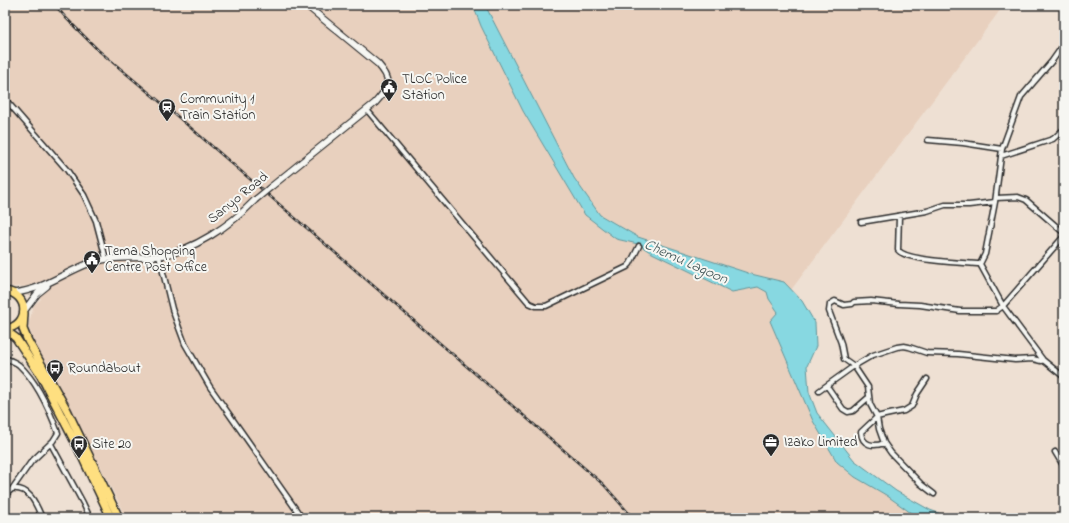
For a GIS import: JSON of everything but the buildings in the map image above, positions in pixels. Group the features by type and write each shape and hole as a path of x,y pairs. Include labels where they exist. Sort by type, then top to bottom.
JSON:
{"highway":[{"path":"5,291 14,293 22,302 24,312 23,329 28,341 67,410 119,518"},
{"path":"5,330 17,325 24,312"},
{"path":"5,330 16,338 41,376 79,450 111,518"}],"street":[{"name":"Sanyo Road","path":"14,293 34,290 77,268 91,263 106,259 159,256 184,249 207,238 375,103 385,92 388,78 386,73 378,64 306,5"},
{"path":"980,264 985,254 995,200 1002,149 1021,97 1052,61 1064,44"},
{"path":"5,99 67,170 84,195 96,221 106,259"},
{"path":"367,110 529,304 546,306 627,267 639,246"},
{"path":"1001,156 1053,139 1064,129"},
{"path":"928,140 963,143 1002,149"},
{"path":"861,222 927,211 945,205 969,205 1018,197 1026,200 1064,235 1003,306 996,311 960,311 920,305 871,301 854,302 852,304 844,305 835,301 830,304 829,311 841,343 844,359 854,366 868,387 870,404 877,417 884,443 891,453 921,484 934,494"},
{"path":"899,216 898,250 901,253 920,259 980,264"},
{"path":"159,256 172,309 186,344 210,387 302,518"},
{"path":"980,264 1003,306 1043,360 1064,377"},
{"name":"Sanyo Road","path":"24,312 37,294 51,282"},
{"path":"819,391 854,366 873,355 904,346 927,353 958,354 1014,360 1033,359 1041,362 1043,360"},
{"path":"5,358 20,366 29,376 51,415 58,433 51,444 31,462 5,495"},
{"path":"884,443 871,446 863,439 861,432 877,417 904,411 912,406 917,394 927,379"},
{"path":"827,386 843,408 848,412 853,411 869,397"},
{"path":"51,444 90,518"},
{"path":"1055,452 1064,467"},
{"path":"12,488 24,490 34,499 42,518"}],"shaded area":[{"path":"5,5 473,5 481,26 523,111 585,215 616,239 638,244 650,252 732,292 758,287 767,292 769,299 778,312 770,321 813,421 837,462 855,477 886,495 918,518 125,518 119,503 58,384 34,342 28,326 34,305 41,299 35,286 12,287 5,284"},
{"path":"485,5 1004,5 791,290 784,282 751,274 638,237 600,215 574,178"}],"water":[{"name":"Chemu Lagoon","path":"473,5 485,5 574,178 600,215 638,237 751,274 784,282 802,301 815,323 816,346 807,366 809,392 817,413 854,460 896,491 930,510 952,518 918,518 886,495 855,477 837,462 813,421 770,321 778,312 769,299 767,292 758,287 732,292 650,252 638,244 616,239 585,215 523,111 481,26"}],"railway":[{"path":"55,5 98,50 177,116 604,485 633,518"}],"place":[{"name":"TLOC Police Station","path":"389,102"},
{"name":"Community 1 Train Station","path":"167,122"},
{"name":"Tema Shopping Centre Post Office","path":"92,274"},
{"name":"Roundabout","path":"55,383"},
{"name":"Izako Limited","path":"771,457"},
{"name":"Site 20","path":"79,459"}]}
